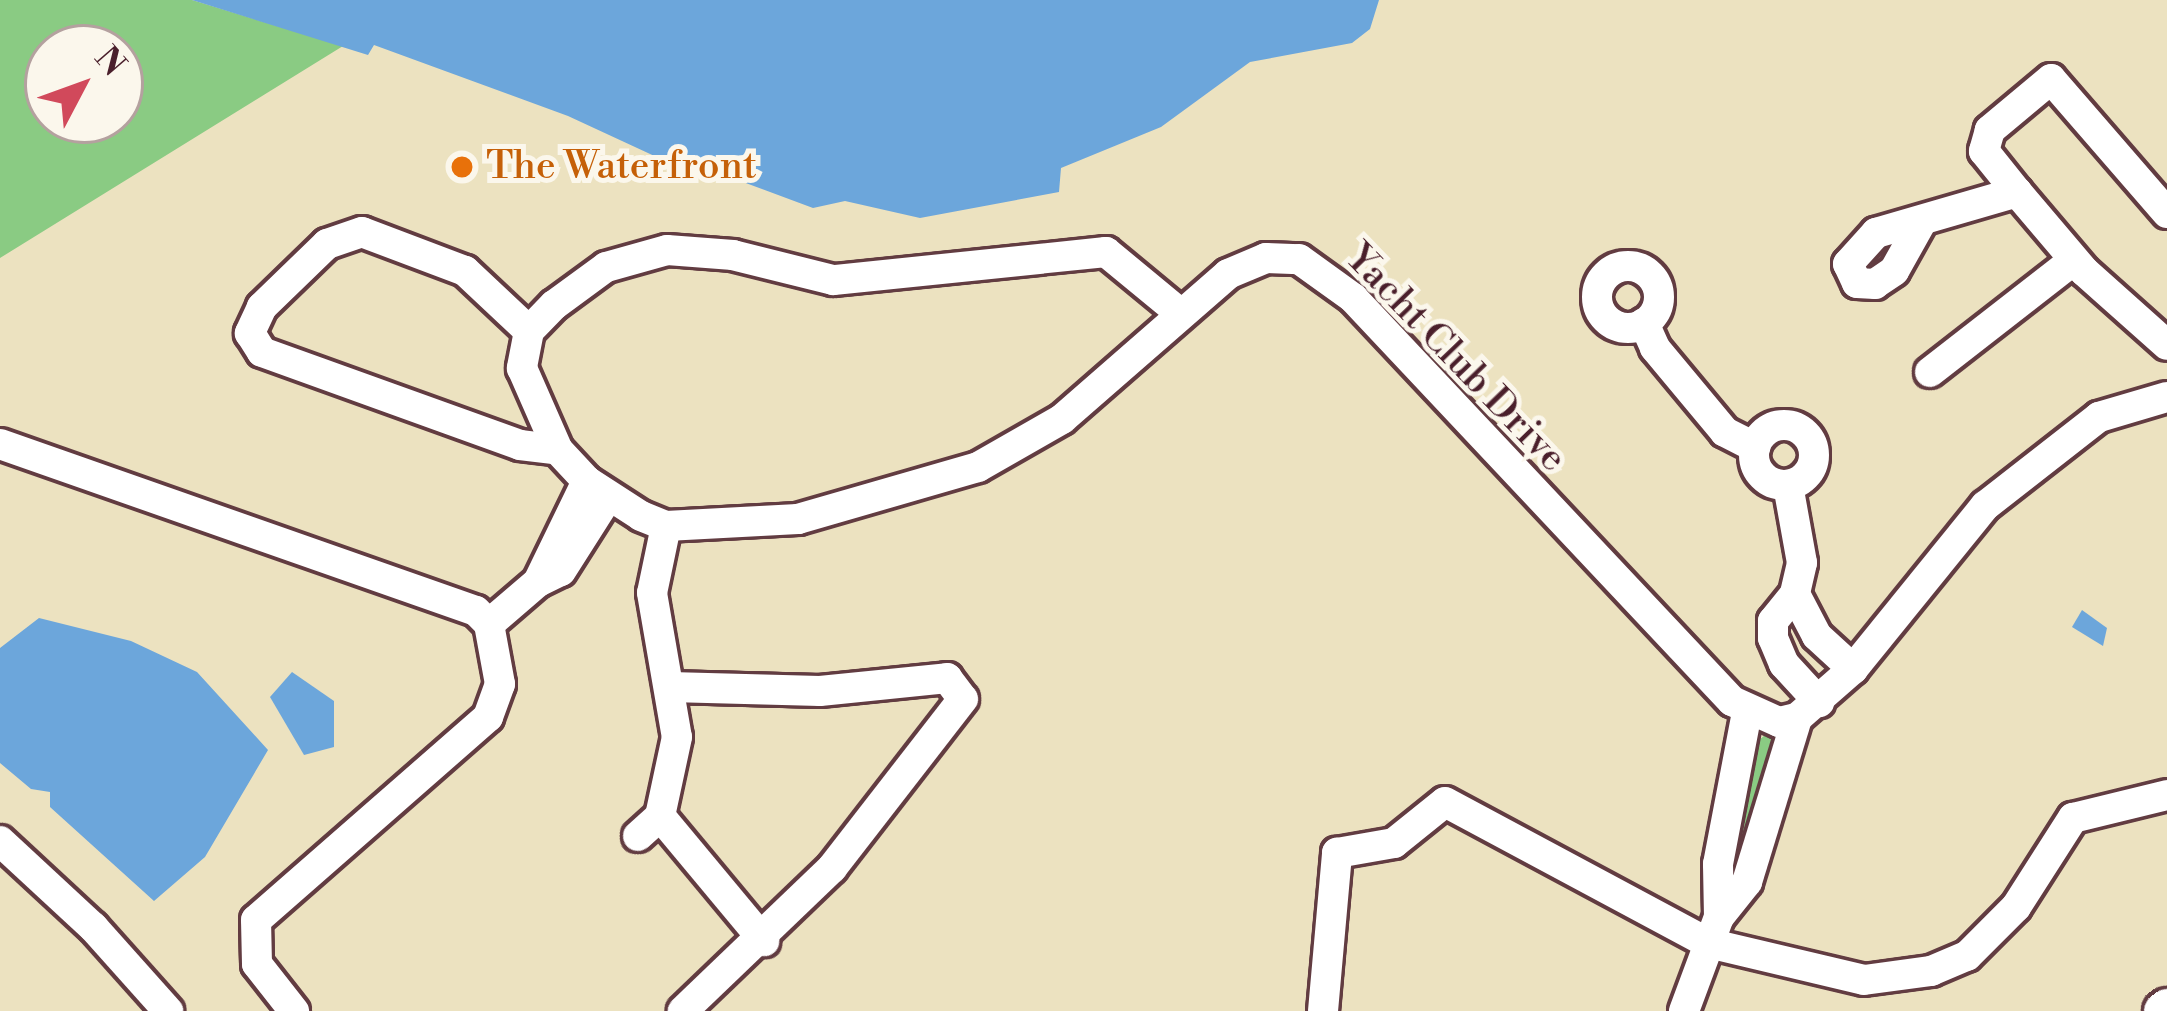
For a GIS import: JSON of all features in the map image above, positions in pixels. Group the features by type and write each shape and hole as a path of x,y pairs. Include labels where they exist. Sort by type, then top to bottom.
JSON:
{"street":[{"path":"2167,213 2050,79 1990,130 1984,151 2074,260 2167,345"},
{"path":"1922,221 2017,191"},
{"path":"558,450 520,445 262,352 250,333 262,307 327,244 362,232 465,271 529,332 605,267 667,250 733,255 833,280 1106,252 1180,314"},
{"name":"Yacht Club Drive","path":"529,332 522,368 558,450 597,489 667,526 798,519 978,467 1062,419 1180,314 1254,261 1299,259 1318,270 1747,712"},
{"path":"1930,372 2074,260"},
{"path":"1644,323 1655,347 1725,432 1755,447 1762,475 1788,485 1806,476 1814,458 1803,432 1774,427 1755,447"},
{"path":"1713,930 1748,882 1808,710 1853,669 1985,506 2099,416 2167,397"},
{"path":"0,444 476,611 489,624 500,684 488,717 256,920 257,964 294,1011"},
{"path":"1788,485 1804,538 1795,593 1777,613 1773,638 1808,710"},
{"path":"489,624 538,582 561,571 597,489"},
{"path":"667,526 652,593 677,737 649,826 764,941"},
{"path":"1795,593 1817,636 1853,669"},
{"path":"670,688 820,691 947,678 963,699 939,739 764,941 683,1011"},
{"path":"1684,1011 1713,930 1718,864 1747,712 1808,710"},
{"path":"1323,1011 1337,853 1394,843 1445,802 1713,930 1864,980 1930,971 1991,938 2074,818 2167,795"},
{"path":"0,841 93,927 168,1011"}],"green space":[{"path":"0,0 192,0 343,46 0,258"},
{"path":"1765,735 1780,740 1739,882 1724,879 1752,746"}],"water":[{"path":"192,0 1379,0 1370,29 1352,43 1250,62 1161,127 1061,168 1059,192 920,218 845,201 813,208 705,168 689,172 568,116 374,45 368,55"},
{"path":"2082,610 2107,628 2103,646 2072,627"},
{"path":"39,618 131,641 197,672 268,750 205,857 154,901 50,807 50,792 31,789 0,763 0,648"},
{"path":"292,672 334,701 334,747 304,755 270,697"}],"place":[{"name":"The Waterfront","path":"462,167"}]}
